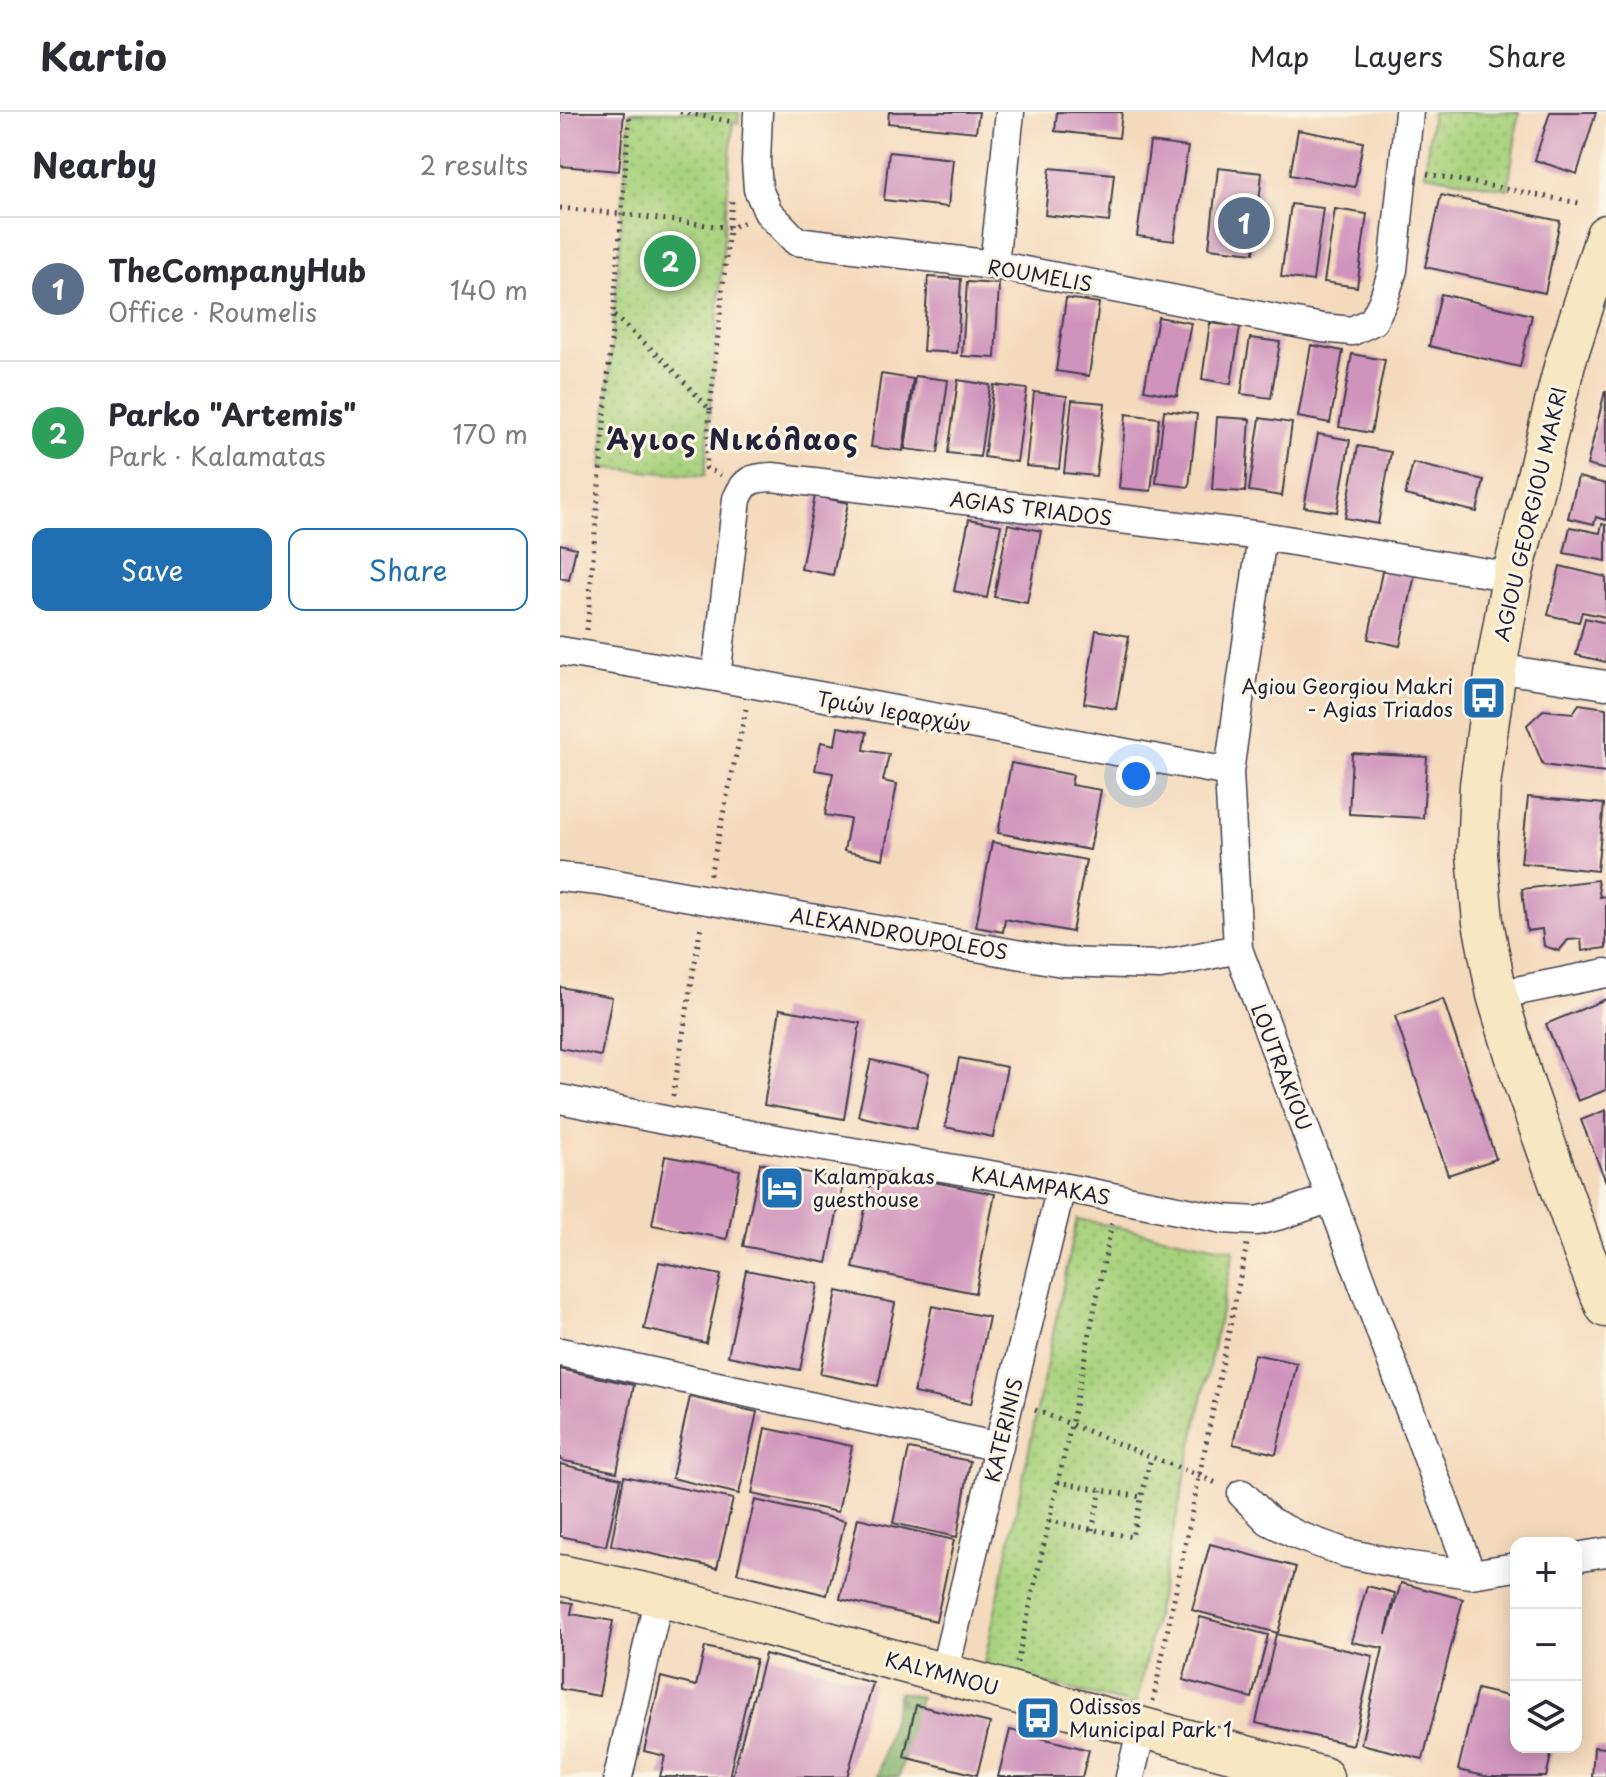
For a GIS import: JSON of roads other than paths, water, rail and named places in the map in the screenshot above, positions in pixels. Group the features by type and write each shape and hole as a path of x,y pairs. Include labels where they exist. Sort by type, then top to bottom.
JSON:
{"street":[{"path":"994,265 1010,112"},
{"name":"ROUMELIS","path":"757,119 758,189 768,212 796,241 994,265 1322,328 1352,331 1373,321 1393,270 1409,112"},
{"name":"AGIOU GEORGIOU MAKRI","path":"1606,235 1565,363 1512,577 1480,785 1477,854 1483,922 1497,995 1523,1081 1595,1250 1606,1307"},
{"name":"AGIAS TRIADOS","path":"716,677 737,499 743,485 756,478 772,477 1262,536 1512,577"},
{"name":"LOUTRAKIOU","path":"1262,536 1229,772 1238,949 1471,1574"},
{"name":"Τριών Ιεραρχών","path":"572,653 1229,772"},
{"path":"1496,668 1606,685"},
{"name":"ALEXANDROUPOLEOS","path":"560,877 599,881 1062,962 1160,965 1238,949"},
{"path":"1497,995 1606,973"},
{"name":"KALAMPAKAS","path":"560,1099 669,1121 1061,1187 1223,1219 1257,1221 1331,1198"},
{"name":"KATERINIS","path":"944,1673 1061,1187"},
{"path":"560,1352 999,1447"},
{"path":"1242,1494 1269,1521 1346,1553 1471,1574 1510,1568"},
{"path":"1582,1556 1606,1552"},
{"name":"KALYMNOU","path":"560,1575 659,1596 1323,1777"},
{"path":"618,1777 659,1596"},
{"path":"1130,1777 1144,1728"}],"place":[{"name":"TheCompanyHub","path":"1244,223"},
{"name":"Parko \"Artemis\"","path":"670,261"},
{"name":"Agiou Georgiou Makri - Agias Triados","path":"1484,698"},
{"name":"Kalampakas guesthouse","path":"782,1188"},
{"name":"Odissos Municipal Park 1","path":"1038,1718"}],"district":[{"name":"Άγιος Νικόλαος","path":"733,438"}]}
